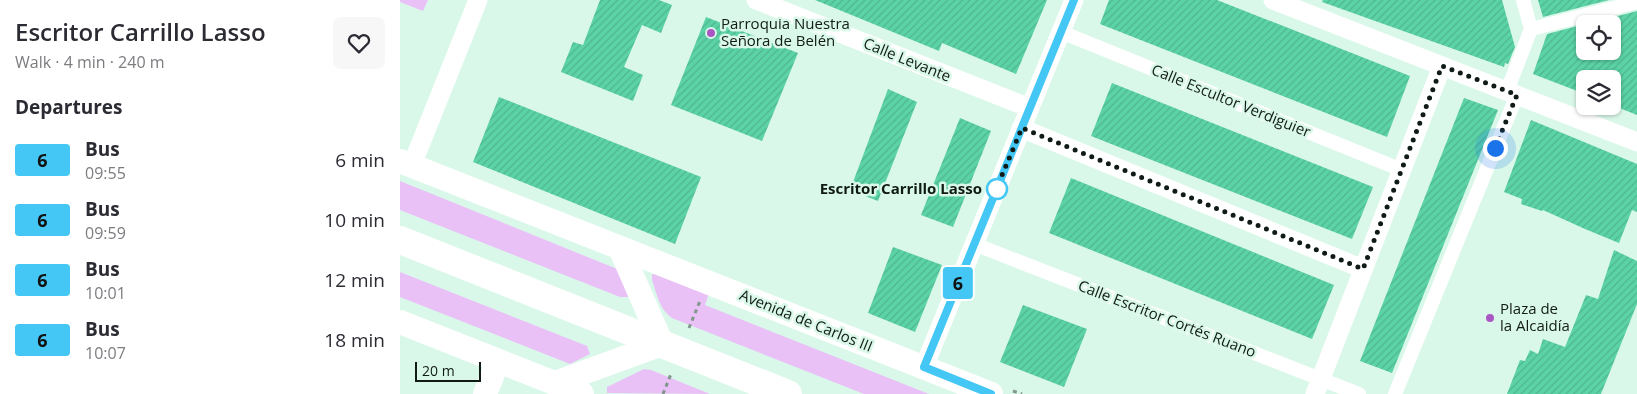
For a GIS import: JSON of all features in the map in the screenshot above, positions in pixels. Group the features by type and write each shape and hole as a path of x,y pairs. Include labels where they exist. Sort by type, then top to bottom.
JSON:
{"main road":[{"path":"400,240 662,344 763,388 788,394"}],"street":[{"path":"406,163 478,0"},
{"name":"Calle Levante","path":"756,0 1030,108"},
{"path":"924,367 1074,0"},
{"path":"1273,0 1637,142"},
{"path":"1395,394 1512,93 1531,29 1523,0"},
{"path":"1531,29 1637,2"},
{"name":"Calle Escultor Verdiguier","path":"1061,32 1402,170"},
{"path":"1318,386 1442,66"},
{"path":"1022,128 1363,269"},
{"name":"Avenida de Carlos III","path":"406,163 991,394"},
{"name":"Calle Escritor Cortés Ruano","path":"974,244 1318,386 1359,394"},
{"path":"555,383 662,344 620,248"},
{"path":"400,322 582,394"},
{"path":"485,394 498,361"}],"shaded area":[{"path":"400,0 428,0 423,11 400,2"},
{"path":"400,181 622,271 630,293 628,297 620,297 400,210"},
{"path":"400,272 587,346 590,354 570,364 400,297"},
{"path":"656,272 710,291 705,305 929,394 864,394 672,318 661,306 657,296 652,280 652,275"},
{"path":"644,369 651,370 710,394 607,393 607,387"}],"building":[{"path":"600,0 659,0 672,5 661,33 642,25 624,67 643,75 633,101 561,72 573,42 583,45"},
{"path":"815,0 1047,0 1016,74 942,43 939,51"},
{"path":"1109,0 1217,0 1410,76 1387,137 1100,24"},
{"path":"1323,0 1502,0 1515,47 1508,64 1505,63 1504,67 1322,2"},
{"path":"1538,0 1609,0 1543,17"},
{"path":"1637,11 1637,115 1621,109 1621,70 1576,70 1576,91 1533,74 1547,34 1576,26 1576,60 1621,60 1621,15"},
{"path":"706,17 798,53 762,141 671,105"},
{"path":"1112,83 1373,187 1352,239 1091,136"},
{"path":"888,89 917,102 878,201 850,190"},
{"path":"499,97 701,177 675,244 473,162"},
{"path":"1464,98 1498,110 1392,373 1360,361"},
{"path":"960,118 991,131 953,227 921,215"},
{"path":"1531,120 1637,164 1637,212 1632,210 1619,243 1543,210 1521,204 1522,199 1504,192"},
{"path":"1071,178 1334,285 1312,339 1049,233"},
{"path":"893,247 942,265 915,332 868,313"},
{"path":"1614,250 1637,261 1637,304 1601,394 1507,394 1520,360 1525,361 1530,350 1538,354 1543,339 1565,347 1586,295 1598,299"},
{"path":"1023,305 1087,329 1064,387 1000,362"}],"bus line":[{"name":"6","path":"991,394 924,367 1074,0"}],"place":[{"name":"Parroquia Nuestra Señora de Belén","path":"711,33"},
{"name":"Escritor Carrillo Lasso","path":"997,189"},
{"name":"Plaza de la Alcaidía","path":"1490,318"}],"route":[{"path":"997,189 994,194 1022,128 1363,269 1442,66 1517,95 1495,148"}]}
